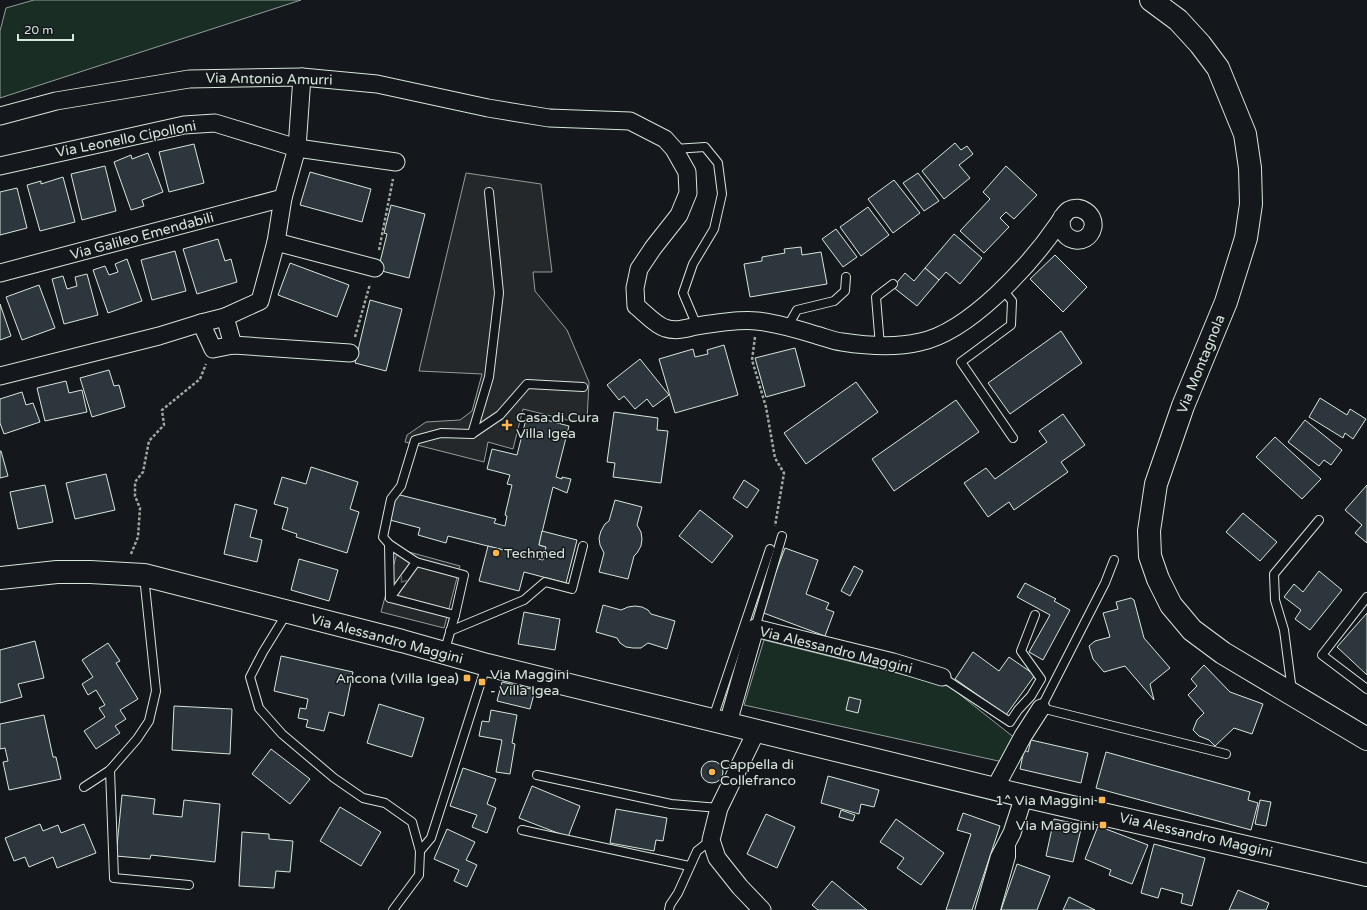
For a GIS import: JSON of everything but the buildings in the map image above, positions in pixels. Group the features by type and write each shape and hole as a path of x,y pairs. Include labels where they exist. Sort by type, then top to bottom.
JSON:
{"main road":[{"name":"Via Montagnola","path":"1151,0 1178,20 1200,44 1218,68 1245,134 1250,168 1251,204 1246,238 1226,302 1183,406 1156,484 1149,531 1150,556 1158,579 1171,605 1192,630 1223,653 1367,738"},
{"name":"Via Alessandro Maggini","path":"0,578 57,572 90,572 137,575 402,641 487,665 1024,796 1367,875"}],"street":[{"name":"Via Antonio Amurri","path":"0,116 56,101 189,79 302,77 377,84 488,108 549,118 630,121 665,139 674,149 687,172 688,193 679,215 652,248 639,269 635,288 636,306 649,318 664,328 682,330 697,326"},
{"path":"0,376 159,336 225,317 260,301 276,242 283,198 297,148 302,77"},
{"name":"Via Leonello Cipolloni","path":"0,166 184,125 215,123 297,148 396,162"},
{"name":"Via Galileo Emendabili","path":"0,273 283,198"},
{"path":"697,326 756,321 788,326 840,342 880,346 921,342 948,331 974,314 1003,290 1050,236 1066,213 1074,208 1080,209 1089,215 1093,222 1090,233 1084,239 1073,240 1050,236"},
{"path":"1062,217 1061,228 1064,234 1073,240"},
{"path":"276,242 375,268"},
{"path":"225,317 233,344"},
{"path":"201,323 213,349 233,344 350,353"},
{"name":"Via Alessandro Maggini","path":"720,721 755,628 893,662 942,677"},
{"path":"995,788 1023,736 1041,708"},
{"path":"757,730 718,808 711,840 717,858 740,887 762,910"},
{"path":"984,910 999,858 1012,832 1024,796"}],"lane":[{"path":"674,149 705,147 718,163 722,194 714,229 693,264 684,293 697,326"},
{"path":"472,434 489,377 499,293 489,192"},
{"path":"788,326 798,310 834,301 844,291 846,278"},
{"path":"880,346 876,297 893,284"},
{"path":"1003,290 1012,301 1011,325 961,362 1013,438"},
{"path":"444,654 464,575 416,562 389,544 383,537 391,499 402,486 415,440 441,433 472,434 500,415 527,384 583,387"},
{"path":"1292,694 1284,630 1275,600 1274,574 1319,520"},
{"path":"755,628 782,536"},
{"path":"389,544 390,598"},
{"path":"450,631 524,600 545,582 572,589 583,546"},
{"name":"Via Alessandro Maggini","path":"720,721 770,549"},
{"path":"1114,560 1105,583 1041,708 1226,754"},
{"path":"390,598 416,562"},
{"path":"84,786 110,770 137,739 149,721 156,691 137,575"},
{"path":"1367,597 1322,655 1367,689"},
{"path":"390,598 455,615"},
{"path":"288,613 263,652 250,677 259,708 282,734 334,778 363,798 385,803 412,822 420,851 419,875 393,910"},
{"path":"942,677 1010,722 1018,710 1032,696 1041,679 1021,651 1035,615"},
{"path":"420,851 431,838 487,665"},
{"path":"110,770 114,878 189,885"},
{"path":"537,775 671,804 718,808"},
{"path":"522,830 689,866"},
{"path":"996,910 1011,857 1012,832"},
{"path":"669,910 697,851 711,840"}],"path":[{"path":"756,321 752,360 766,407 775,458 784,473 770,549"},
{"path":"137,575 130,556 138,537 140,508 135,496 135,482 143,472 149,441 164,425 162,410 200,379 213,349"}],"green space":[{"path":"34,0 301,0 0,98 0,31 6,8"},
{"path":"764,640 949,686 1016,739 1003,762 744,705"}],"shaded area":[{"path":"466,173 541,184 552,272 533,272 535,291 567,330 589,382 587,420 567,420 523,409 513,449 488,442 484,462 405,442 407,435 426,422 460,420 472,411 482,374 419,371"},
{"path":"398,549 460,566 444,628 381,612"}],"place":[{"name":"Casa di Cura Villa Igea","path":"507,425"},
{"name":"Techmed","path":"496,553"},
{"name":"Ancona (Villa Igea)","path":"467,678"},
{"name":"Via Maggini - Villa Igea","path":"482,682"},
{"name":"Cappella di Collefranco","path":"712,772"},
{"name":"1^ Via Maggini","path":"1102,800"},
{"name":"Via Maggini","path":"1103,825"}]}
